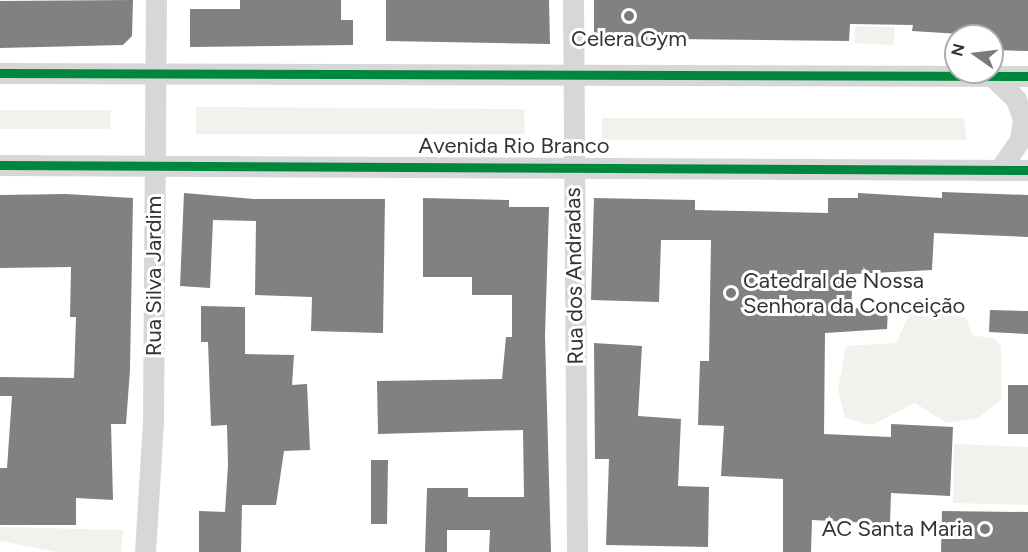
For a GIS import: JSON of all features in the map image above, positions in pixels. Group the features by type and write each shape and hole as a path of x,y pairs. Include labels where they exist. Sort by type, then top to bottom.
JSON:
{"street":[{"name":"Rua Silva Jardim","path":"145,552 153,422 156,0"},
{"name":"Rua dos Andradas","path":"573,0 577,552"},
{"path":"0,73 573,77 944,76"},
{"path":"1004,76 1028,76"},
{"path":"999,170 1020,140 1023,119 1016,99 1000,84"},
{"name":"Avenida Rio Branco","path":"0,165 573,165 1028,170"}],"shaded area":[{"path":"855,26 895,27 894,45 854,43"},
{"path":"196,107 524,109 525,134 196,134"},
{"path":"0,110 111,110 110,129 0,129"},
{"path":"602,118 964,118 967,140 602,140"},
{"path":"936,296 967,320 972,335 995,339 1001,347 1001,400 978,418 947,423 915,403 872,425 845,418 838,389 846,346 896,343 916,300"},
{"path":"954,444 1028,447 1028,505 953,503"},
{"path":"0,527 123,530 121,552 56,552 0,541"}],"building":[{"path":"133,0 132,36 123,45 0,48 0,1"},
{"path":"240,0 341,0 341,20 353,20 353,45 190,47 190,9 240,9"},
{"path":"386,0 549,0 550,44 386,41"},
{"path":"594,0 1028,0 1028,51 1004,50 1004,24 944,24 944,33 912,31 913,25 850,24 849,41 675,39 675,47 594,47"},
{"path":"942,192 1028,195 1028,237 934,233 932,270 853,274 851,308 888,309 887,329 825,333 824,434 891,437 891,424 953,427 950,496 891,493 890,524 812,520 811,552 783,552 783,479 721,476 724,426 698,425 700,361 709,361 711,240 661,240 659,302 591,300 594,198 695,200 695,210 828,213 828,198 858,198 858,193 942,198"},
{"path":"184,193 254,199 385,199 383,333 311,331 312,297 255,295 256,221 213,220 210,288 180,286"},
{"path":"66,194 133,198 130,370 126,424 111,424 113,500 76,498 76,525 0,525 0,468 7,468 12,396 0,396 0,377 74,378 76,317 70,317 71,267 0,268 0,195"},
{"path":"423,198 509,200 509,207 549,207 545,336 551,552 489,552 490,530 447,530 447,552 425,552 427,488 468,488 468,497 524,497 523,430 378,434 377,381 502,379 506,337 512,337 512,295 472,295 472,277 423,277"},
{"path":"201,306 245,307 245,354 294,355 292,385 307,384 310,450 284,451 276,505 242,505 241,552 199,552 199,511 225,512 228,465 227,425 211,426 208,342 201,342"},
{"path":"990,310 1028,311 1028,334 989,332"},
{"path":"594,343 642,346 638,416 681,419 678,486 709,487 708,547 606,545 609,459 595,459"},
{"path":"1008,385 1028,385 1028,434 1008,434"},
{"path":"371,460 388,460 387,524 371,524"},
{"name":"AC Santa Maria","path":"942,511 1028,512 1028,552 941,552"}],"cycle path":[{"path":"0,73 1028,76"},
{"path":"0,165 1028,170"}],"place":[{"name":"Celera Gym","path":"629,16"},
{"name":"Catedral de Nossa Senhora da Conceição","path":"731,293"},
{"name":"AC Santa Maria","path":"985,529"}]}
